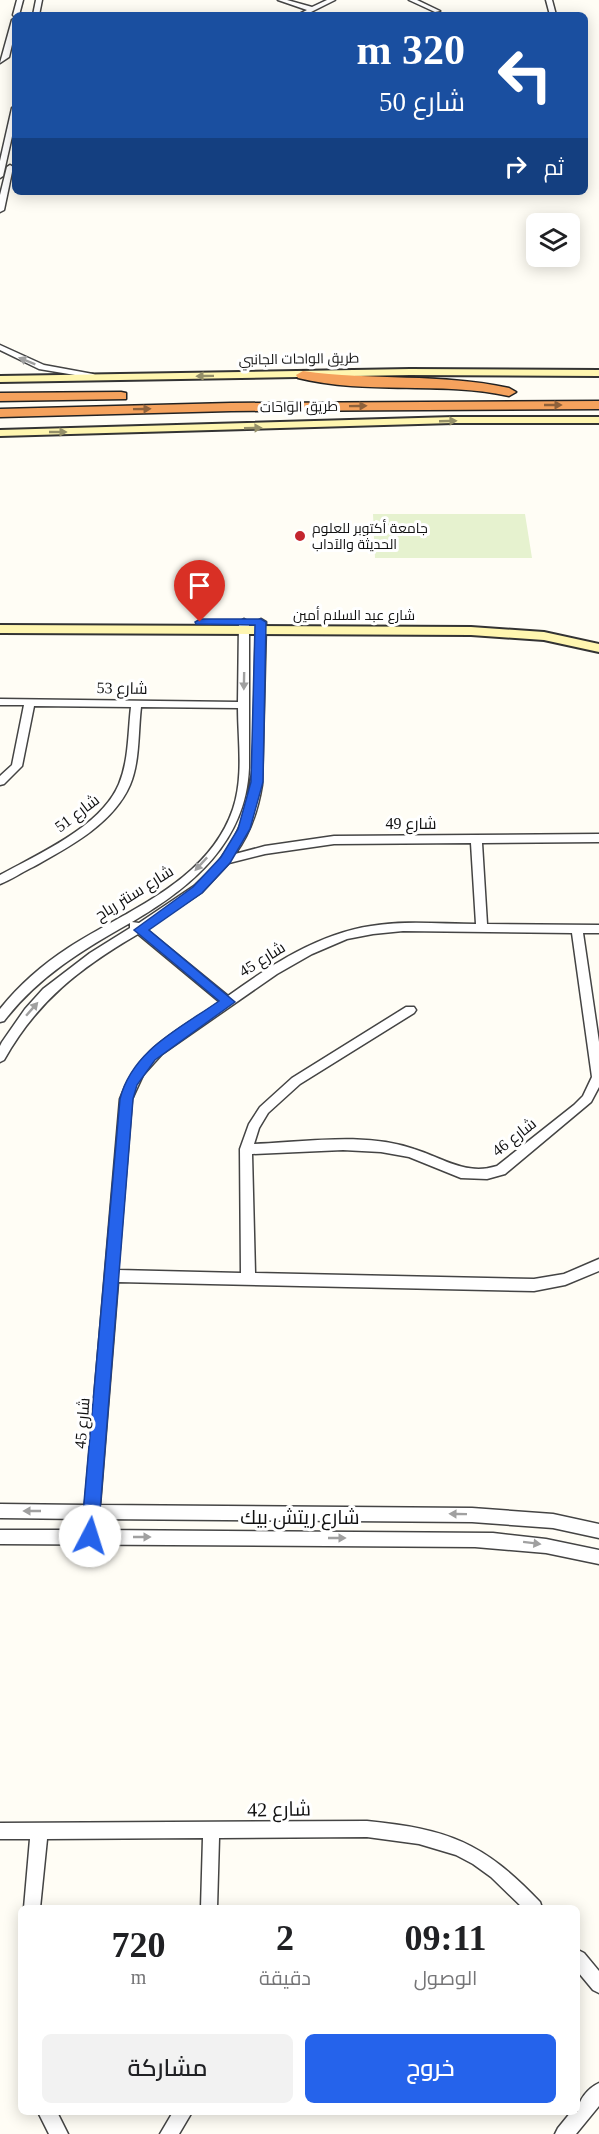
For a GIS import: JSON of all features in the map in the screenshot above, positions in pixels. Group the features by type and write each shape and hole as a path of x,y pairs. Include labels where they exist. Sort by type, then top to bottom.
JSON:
{"highway":[{"path":"303,375 479,386 509,392"},
{"name":"طريق الواحات","path":"0,397 599,392"},
{"name":"طريق الواحات","path":"0,413 231,407 599,405"}],"street":[{"path":"281,0 308,12"},
{"path":"297,0 308,12"},
{"path":"308,12 332,0"},
{"path":"412,0 437,11"},
{"path":"0,61 6,57 12,33"},
{"path":"0,176 12,134"},
{"path":"0,210 12,157"},
{"path":"0,347 42,367 97,377"},
{"name":"طريق الواحات الجانبي","path":"0,379 410,372 599,373"},
{"path":"0,433 453,420 599,420"},
{"name":"شارع عبد السلام أمين","path":"0,622 244,626"},
{"name":"شارع عبد السلام أمين","path":"0,629 498,624 555,630 599,638"},
{"name":"شارع سنتر رباح","path":"0,1018 21,992 62,958 128,919 185,880 224,835 236,810 243,786 244,626"},
{"name":"شارع عبد السلام أمين","path":"261,626 471,631 544,636 599,648"},
{"name":"شارع سنتر رباح","path":"0,1057 20,1023 51,988 89,959 140,930 189,897 225,860 244,829 255,797 261,626"},
{"name":"شارع 53","path":"0,702 243,705"},
{"path":"0,782 17,766 30,702"},
{"name":"شارع 51","path":"0,880 78,834 99,819 114,803 124,785 128,767 136,704"},
{"path":"243,728 259,728"},
{"name":"شارع 49","path":"225,860 265,850 334,840 599,838"},
{"path":"476,840 482,928"},
{"path":"128,919 228,1002"},
{"name":"شارع 45","path":"90,1536 126,1099 130,1083 150,1056 228,1002 302,955 346,936 398,928 599,929"},
{"name":"شارع 46","path":"246,1149 396,1149 420,1155 472,1177 488,1176 501,1170 578,1107 590,1094 598,1077 577,929"},
{"path":"248,1279 246,1149 253,1127 278,1094 410,1010"},
{"path":"112,1276 534,1285 565,1279 599,1265"},
{"name":"شارع ريتش بيك","path":"0,1512 472,1515 554,1521 599,1531"},
{"name":"شارع ريتش بيك","path":"0,1537 475,1539 530,1543 599,1557"},
{"name":"شارع 42","path":"0,1831 367,1829 440,1839 475,1855 508,1877 531,1905"},
{"path":"32,1905 39,1831"},
{"path":"209,1905 211,1831"},
{"path":"580,1961 599,1984"},
{"path":"580,2115 599,2092"},
{"path":"49,2115 59,2134"},
{"path":"169,2134 181,2115"},
{"path":"564,2134 580,2115"}],"green space":[{"path":"373,514 525,514 532,558 375,558"}],"place":[{"name":"جامعة أكتوبر للعلوم الحديثة والآداب","path":"300,536"}],"route":[{"path":"90,1536 126,1099 130,1083 138,1069 150,1056 228,1002 140,930 180,904 197,890 225,860 236,844 251,813 257,782 261,622 200,622"}]}
